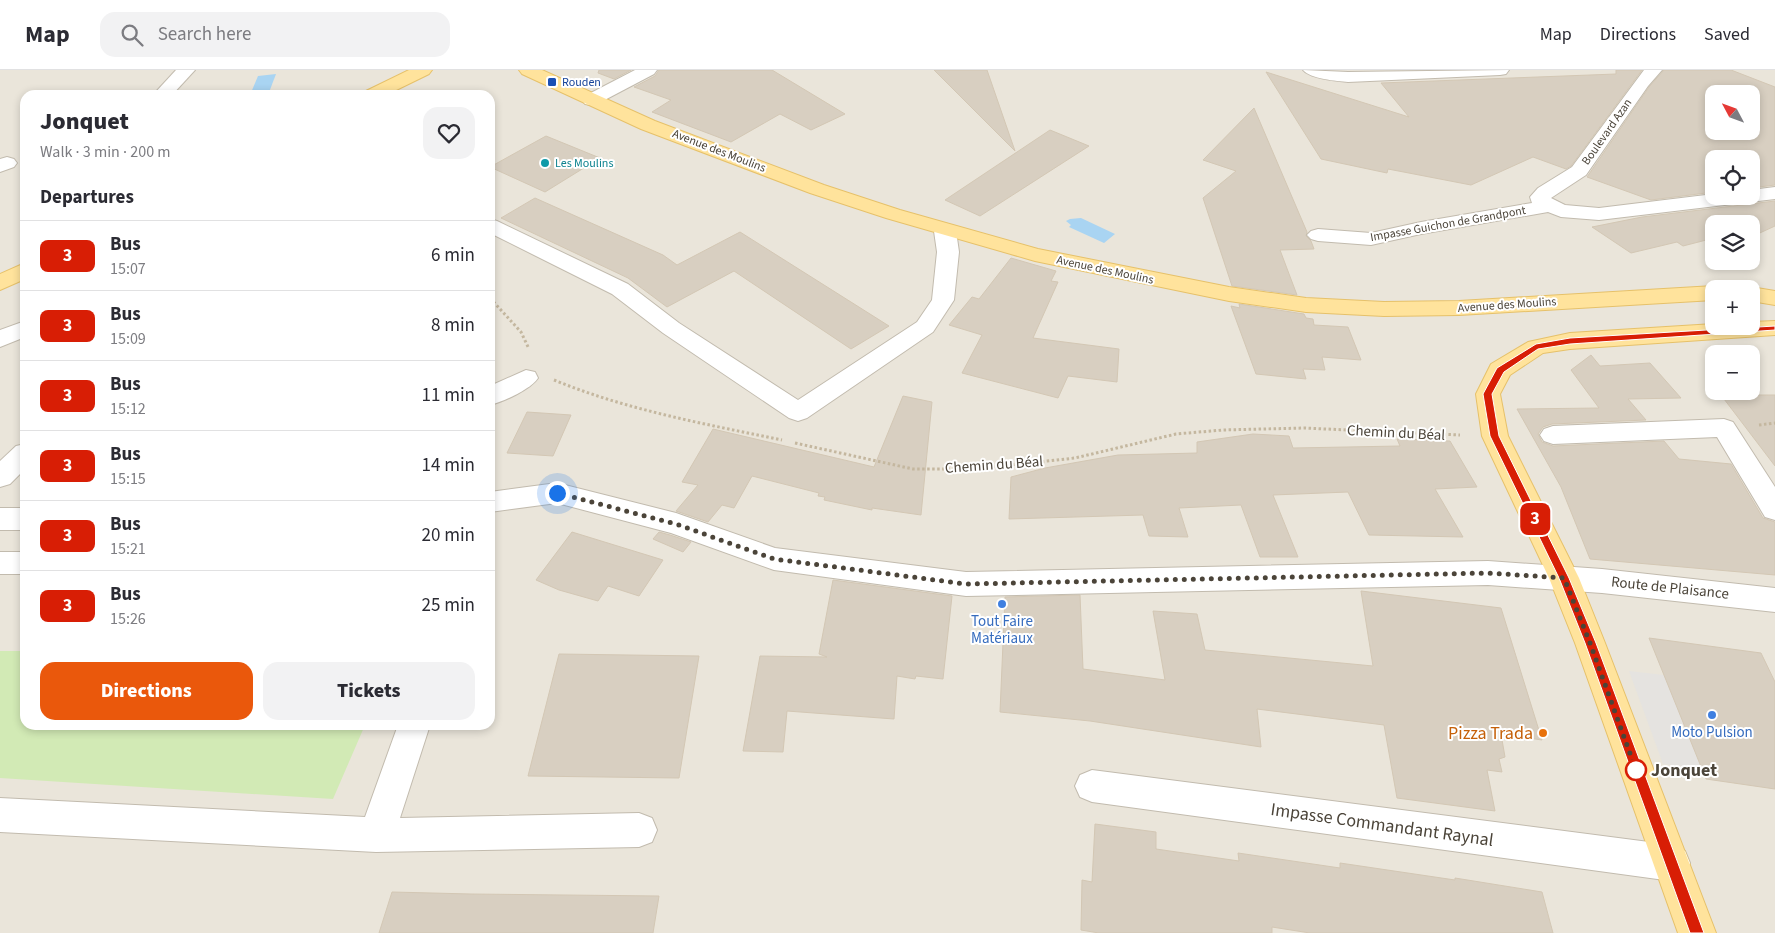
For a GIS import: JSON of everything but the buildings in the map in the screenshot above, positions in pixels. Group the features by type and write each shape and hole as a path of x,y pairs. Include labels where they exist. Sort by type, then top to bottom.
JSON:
{"main road":[{"path":"382,90 423,70"},
{"name":"Avenue des Moulins","path":"528,70 648,125 817,189 945,231 1083,266 1229,294 1306,306 1384,309 1459,308 1705,293"},
{"path":"0,282 20,272"},
{"path":"1760,296 1775,298"},
{"path":"1697,933 1590,643 1564,578 1494,436 1488,394 1500,370 1536,347 1570,341 1775,328"}],"street":[{"path":"167,90 186,70"},
{"path":"591,100 648,70"},
{"path":"1312,70 1333,76 1348,77 1500,70"},
{"name":"Boulevard Azan","path":"1549,206 1542,202 1540,197 1579,171 1642,82 1653,70"},
{"path":"1760,195 1775,193"},
{"path":"1549,206 1577,213 1598,214 1705,201"},
{"name":"Impasse Guichon de Grandpont","path":"1318,235 1371,240 1421,228 1549,206"},
{"path":"495,228 620,290 671,328 798,412 924,327 943,300 948,252 945,231"},
{"path":"0,339 20,330"},
{"path":"495,395 536,377"},
{"path":"1553,435 1724,428 1775,510"},
{"path":"0,477 20,458"},
{"name":"Route de Plaisance","path":"495,505 557,493 676,524 774,559 966,584 1488,573 1564,578 1775,600"},
{"path":"0,519 20,518"},
{"path":"0,563 20,563"},
{"path":"376,835 412,730"},
{"name":"Impasse Commandant Raynal","path":"1092,786 1672,863"},
{"path":"0,816 376,835 639,830"}],"path":[{"path":"495,303 521,332 531,353"},
{"name":"Chemin du Béal","path":"536,377 650,411 913,469 974,470 1075,458 1176,434 1223,430 1304,428 1458,435"}],"shaded area":[{"path":"0,70 1775,70 1775,933 0,933"},
{"path":"1629,671 1664,675 1702,768 1663,764"}],"green space":[{"path":"0,651 20,651 20,730 363,730 333,799 0,778"}],"water":[{"path":"276,74 270,90 252,90 258,76"},
{"path":"1081,218 1115,234 1104,243 1069,227 1071,225 1066,221"}],"bus line":[{"name":"3","path":"1697,933 1590,643 1564,578 1494,436 1488,394 1500,370 1536,347 1570,341 1775,328"}],"place":[{"name":"Rouden","path":"552,82"},
{"name":"Les Moulins","path":"545,163"},
{"name":"Tout Faire Matériaux","path":"1002,604"},
{"name":"Moto Pulsion","path":"1712,715"},
{"name":"Pizza Trada","path":"1543,733"},
{"name":"Jonquet","path":"1636,770"}],"route":[{"path":"557,493 676,524 774,559 966,584 1488,573 1564,578 1590,643 1636,770"}]}
